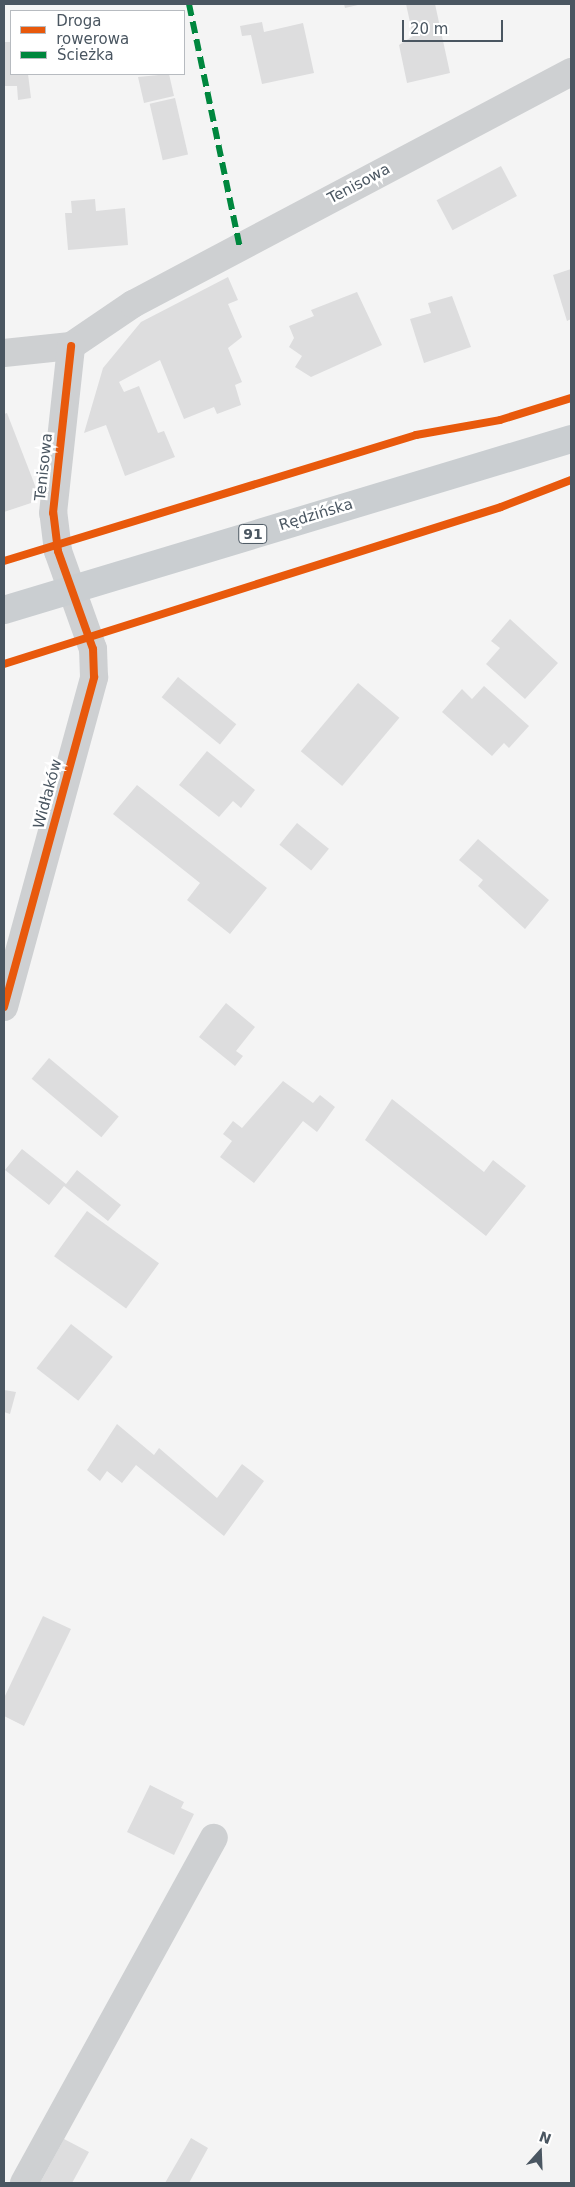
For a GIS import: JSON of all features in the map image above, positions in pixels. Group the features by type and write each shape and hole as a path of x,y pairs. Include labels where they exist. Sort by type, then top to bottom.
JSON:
{"main road":[{"name":"Rędzińska","path":"4,610 571,439"}],"street":[{"name":"Tenisowa","path":"4,353 71,346 133,304 571,72"},
{"name":"Tenisowa","path":"71,346 53,513 71,589"},
{"name":"Widłaków","path":"4,1007 94,677 93,649 71,589"},
{"path":"24,2183 214,1838"}],"building":[{"path":"344,4 358,4 358,5 345,8"},
{"path":"406,4 435,4 450,73 407,83 399,45 413,36"},
{"path":"262,22 264,32 303,23 314,73 262,84 251,35 242,36 240,26"},
{"path":"4,42 10,42 10,75 28,75 31,98 18,100 17,86 4,86"},
{"path":"169,75 174,96 144,103 138,77"},
{"path":"175,98 188,155 163,160 150,104"},
{"path":"501,166 517,196 453,230 437,200"},
{"path":"95,199 96,211 125,208 128,245 68,250 65,213 72,213 71,201"},
{"path":"571,269 571,319 567,321 553,275"},
{"path":"228,277 238,300 228,304 242,337 228,348 242,382 235,385 241,405 217,414 214,407 184,419 160,360 119,382 124,392 139,386 158,433 164,431 175,457 125,476 106,425 84,433 103,368 141,322"},
{"path":"357,292 382,345 311,377 295,367 302,356 289,347 294,338 289,326 314,316 311,310"},
{"path":"452,296 471,347 424,363 410,319 431,313 428,303"},
{"path":"7,413 36,488 31,503 4,512 4,414"},
{"path":"510,619 558,663 525,699 486,664 500,648 491,641"},
{"path":"178,677 236,724 220,744 162,697"},
{"path":"358,683 399,718 342,786 301,751"},
{"path":"484,686 529,726 509,748 504,743 492,756 442,712 462,689 472,699"},
{"path":"207,751 255,790 241,808 233,801 219,817 179,785"},
{"path":"137,785 267,888 230,934 187,900 200,883 113,814"},
{"path":"297,823 329,849 311,871 279,845"},
{"path":"478,839 549,900 525,929 478,886 483,880 459,860"},
{"path":"226,1003 255,1027 236,1051 243,1056 235,1066 199,1037"},
{"path":"49,1058 119,1116 101,1137 32,1079"},
{"path":"283,1081 313,1103 320,1095 335,1107 317,1132 303,1121 254,1183 220,1157 232,1141 223,1134 233,1121 242,1128"},
{"path":"392,1099 484,1172 493,1160 526,1186 486,1236 365,1140"},
{"path":"22,1149 66,1184 77,1170 121,1205 108,1221 64,1186 49,1205 5,1170"},
{"path":"87,1211 159,1263 126,1309 54,1256"},
{"path":"71,1324 113,1357 78,1401 37,1368"},
{"path":"4,1390 16,1392 10,1414 4,1412"},
{"path":"117,1424 154,1455 159,1448 217,1498 242,1464 264,1481 224,1536 136,1465 122,1483 107,1471 100,1481 87,1470"},
{"path":"43,1616 71,1629 24,1726 4,1716 4,1698"},
{"path":"150,1785 184,1802 181,1808 194,1814 174,1855 127,1832"},
{"path":"191,2138 208,2148 189,2183 165,2183"},
{"path":"64,2139 89,2152 72,2183 40,2183"}],"marked path":[{"path":"189,4 240,248"}],"cycle path":[{"path":"4,1007 94,677 93,649 58,551 53,513 71,346"},
{"path":"4,561 416,435 500,420 571,398"},
{"path":"4,664 501,507 571,480"}]}
